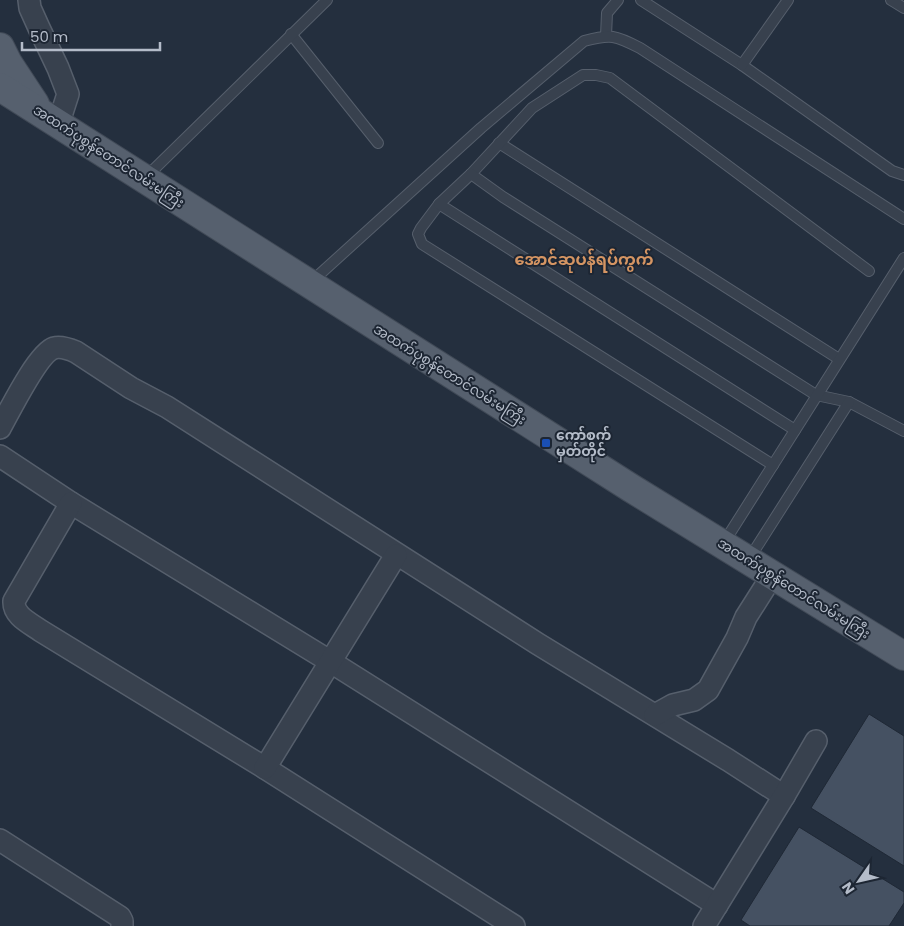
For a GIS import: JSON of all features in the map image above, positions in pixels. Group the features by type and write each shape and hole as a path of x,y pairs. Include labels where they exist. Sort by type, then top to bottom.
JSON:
{"main road":[{"path":"0,46 8,64 49,117"},
{"name":"အထက်ပုစွန်တောင်လမ်းမကြီး","path":"0,87 631,488 904,656"},
{"path":"0,112 13,110 49,117"}],"street":[{"path":"29,0 33,15 68,94 49,117"},
{"path":"0,428 25,383 45,354 53,348 68,349 76,352 131,388 167,407 396,555 784,796"},
{"path":"0,456 71,503 331,662 717,905"},
{"path":"71,503 14,601 17,613 41,631 266,768 514,926"},
{"path":"266,768 396,555"},
{"path":"655,716 674,705 699,697 708,690 746,617 772,576"},
{"path":"704,926 816,741"},
{"path":"0,840 120,917 122,926"}],"lane":[{"path":"145,178 326,0"},
{"path":"606,36 607,13 618,0"},
{"path":"641,0 742,65 892,171 904,175"},
{"path":"742,65 788,0"},
{"path":"891,0 904,8"},
{"path":"291,34 378,143"},
{"path":"309,284 481,128 584,41 606,36 621,38 640,48 904,219"},
{"path":"773,465 422,244 418,234 420,228 439,204 471,174 532,108 583,75 596,75 610,78 869,271"},
{"path":"499,143 839,359"},
{"path":"471,174 504,197 816,395 849,402 904,431"},
{"path":"439,204 795,430"},
{"path":"723,545 904,258"},
{"path":"748,560 849,402"}],"building":[{"path":"869,714 904,736 904,866 811,808"},
{"path":"799,827 904,892 904,903 889,926 750,926 741,920"}],"place":[{"name":"ကော်စက် မှတ်တိုင်","path":"546,443"}],"district":[{"name":"အောင်ဆုပန်ရပ်ကွက်","path":"584,259"}]}
